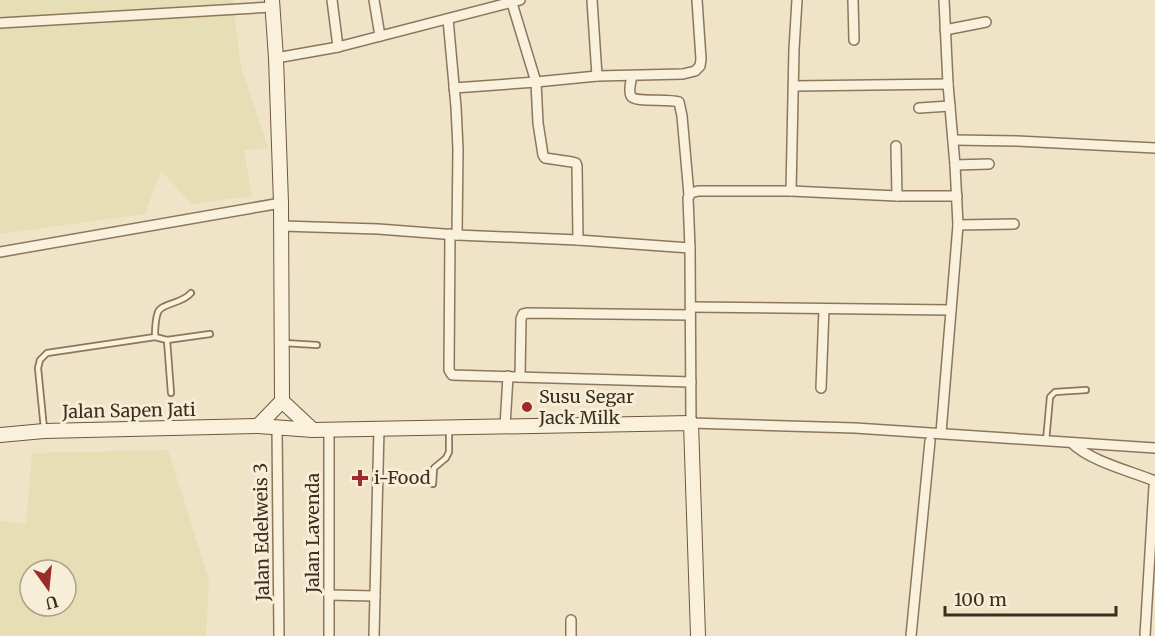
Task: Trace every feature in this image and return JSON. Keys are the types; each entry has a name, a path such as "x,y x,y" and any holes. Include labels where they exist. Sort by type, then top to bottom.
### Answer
{"street":[{"path":"332,0 338,47"},
{"path":"374,0 380,36"},
{"path":"591,0 597,76"},
{"path":"454,88 597,76 683,74 695,71 700,66 698,0"},
{"path":"791,191 797,0"},
{"path":"853,0 854,40"},
{"path":"941,433 957,225 944,0"},
{"path":"276,58 338,47 515,1 536,82 538,123 543,155 546,158 576,163 577,166 578,240"},
{"path":"0,23 272,3 282,226 282,401 258,426"},
{"path":"448,19 458,149 453,235 450,372 454,375 691,382"},
{"path":"945,30 987,22"},
{"path":"632,76 630,94 632,98 679,102 682,116 689,195 691,423 698,636"},
{"path":"794,86 948,84"},
{"path":"919,108 950,106"},
{"path":"953,140 1155,148"},
{"path":"896,146 897,196"},
{"path":"955,165 989,164"},
{"path":"689,195 698,191 791,191 897,196 957,196"},
{"path":"0,252 281,203"},
{"path":"957,225 1014,224"},
{"path":"282,226 378,229 690,248"},
{"path":"520,376 521,319 523,314 528,313 691,311 757,306 951,310"},
{"path":"821,388 824,309"},
{"path":"505,426 508,376"},
{"path":"282,401 313,430"},
{"path":"691,423 855,428 1155,448"},
{"name":"Jalan Sapen Jati","path":"0,435 44,431 258,426 313,430 691,423"},
{"name":"Jalan Edelweis 3","path":"277,428 279,636"},
{"path":"374,636 379,428"},
{"name":"Jalan Lavenda","path":"329,429 329,636"},
{"path":"911,636 930,441"},
{"path":"1072,443 1079,451 1154,483 1145,636"},
{"path":"329,595 375,596"},
{"path":"571,620 571,636"}],"lane":[{"path":"155,337 156,320 161,308 182,301 191,294"},
{"path":"44,431 38,369 40,360 47,353 155,337 167,340 210,334"},
{"path":"167,340 171,393"},
{"path":"282,343 318,345"},
{"path":"1046,441 1050,397 1055,392 1086,390"},
{"path":"433,484 434,468 446,458 449,452 449,427"}],"shaded area":[{"path":"0,0 233,0 241,67 268,148 244,150 252,196 192,204 161,171 145,214 0,234"},
{"path":"168,450 209,580 206,636 0,636 0,521 26,524 32,453"}],"place":[{"name":"Susu Segar Jack Milk","path":"527,407"},
{"name":"i-Food","path":"360,478"}]}
